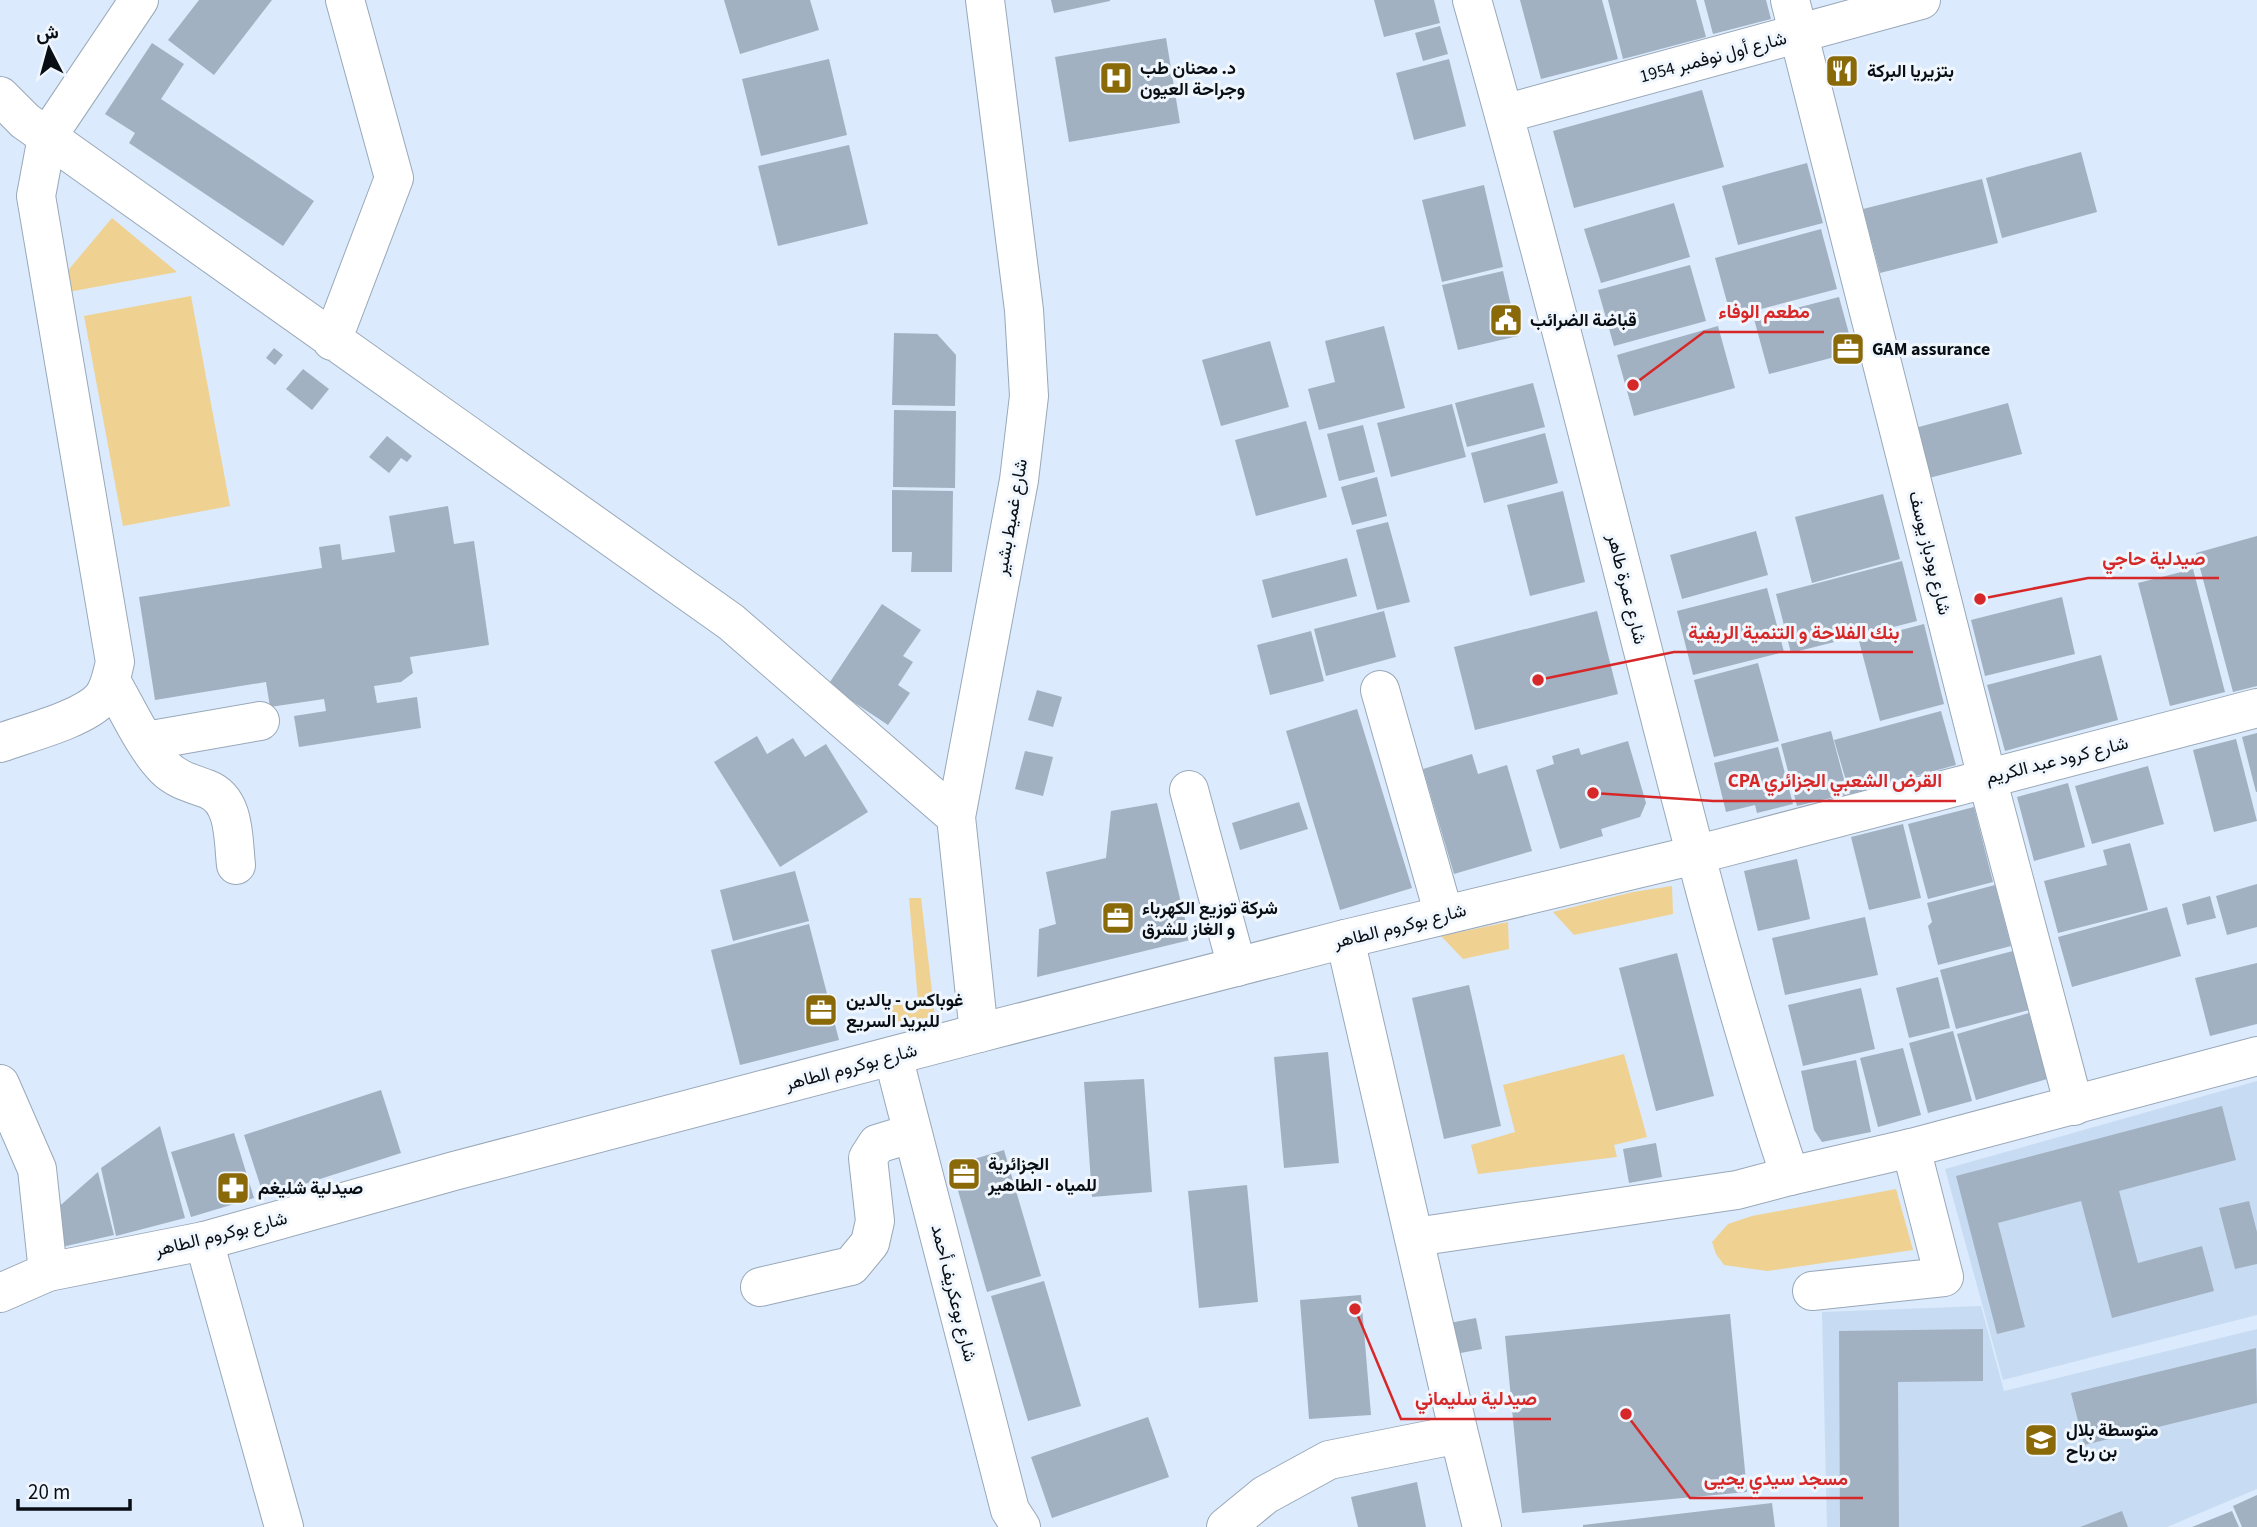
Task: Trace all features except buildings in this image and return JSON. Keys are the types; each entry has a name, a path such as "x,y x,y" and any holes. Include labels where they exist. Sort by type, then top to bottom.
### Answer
{"street":[{"path":"0,743 88,710 102,698 111,681 115,662 36,196 47,137 139,0"},
{"path":"332,341 394,178 345,0"},
{"name":"شارع غميط بشير","path":"979,1032 956,817 1019,480 1029,396 1024,310 985,0"},
{"name":"شارع عمرة طاهر","path":"1472,0 1504,114 1695,855 1768,1110 1790,1176"},
{"name":"شارع أول نوفمبر 1954","path":"1504,114 1794,17 1921,0"},
{"name":"شارع بودباز يوسف","path":"1794,17 1987,778 2074,1106"},
{"path":"0,96 24,121 731,622 956,817"},
{"path":"111,681 162,765 172,774 195,786 209,789 220,797 228,809 236,865"},
{"path":"1380,690 1444,915"},
{"name":"شارع كرود عبد الكريم","path":"1695,855 2257,708"},
{"path":"146,741 260,722"},
{"path":"1189,790 1237,967"},
{"name":"شارع بوكروم الطاهر","path":"48,1272 204,1241 454,1171 979,1032 1345,939 1695,855"},
{"path":"1345,939 1482,1527"},
{"name":"شارع بوعكريف أحمد","path":"893,1056 1010,1510 1021,1527"},
{"path":"1415,1237 1737,1190 2074,1106 2257,1056"},
{"path":"0,1084 37,1169 48,1272"},
{"path":"760,1287 851,1266 870,1242 875,1221 868,1158 877,1144 913,1133"},
{"path":"1812,1291 1944,1277 1911,1148"},
{"path":"204,1241 284,1527"},
{"path":"0,1267 48,1272"},
{"path":"0,1293 48,1272"},
{"path":"1226,1527 1265,1495 1329,1460 1459,1434"}],"shaded area":[{"path":"112,218 177,272 68,292 65,274"},
{"path":"191,296 230,506 123,526 84,316"},
{"path":"1672,886 1673,914 1574,935 1553,912 1633,892"},
{"path":"909,898 921,898 935,1017 893,1022 891,1005 918,1001"},
{"path":"1508,922 1509,949 1463,959 1441,936"},
{"path":"1624,1054 1647,1137 1614,1145 1617,1157 1478,1174 1471,1145 1515,1132 1503,1085"},
{"path":"2257,1081 2257,1315 2003,1380 1945,1169"},
{"path":"1896,1189 1913,1250 1767,1271 1724,1265 1712,1242 1728,1224 1752,1216"},
{"name":"متوسطة بلال بن رباح","path":"1981,1306 2004,1391 2257,1329 2257,1489 2167,1527 1827,1527 1822,1312"}],"place":[{"name":"بتزيريا البركة","path":"1842,71"},
{"name":"د. محنان طب وجراحة العيون","path":"1116,78"},
{"name":"قباضة الضرائب","path":"1506,320"},
{"name":"GAM assurance","path":"1848,349"},
{"name":"مطعم الوفاء","path":"1633,385"},
{"name":"صيدلية حاجي","path":"1980,599"},
{"name":"بنك الفلاحة و التنمية الريفية","path":"1538,680"},
{"name":"CPA القرض الشعبي الجزائري","path":"1593,793"},
{"name":"شركة توزيع الكهرباء و الغاز للشرق","path":"1118,918"},
{"name":"غوباكس - يالدين للبريد السريع","path":"821,1010"},
{"name":"الجزائرية للمياه - الطاهير","path":"964,1174"},
{"name":"صيدلية شليغم","path":"233,1188"},
{"name":"صيدلية سليماني","path":"1355,1309"},
{"name":"مسجد سيدي يحيى","path":"1626,1414"},
{"name":"متوسطة بلال بن رباح","path":"2041,1440"}]}
